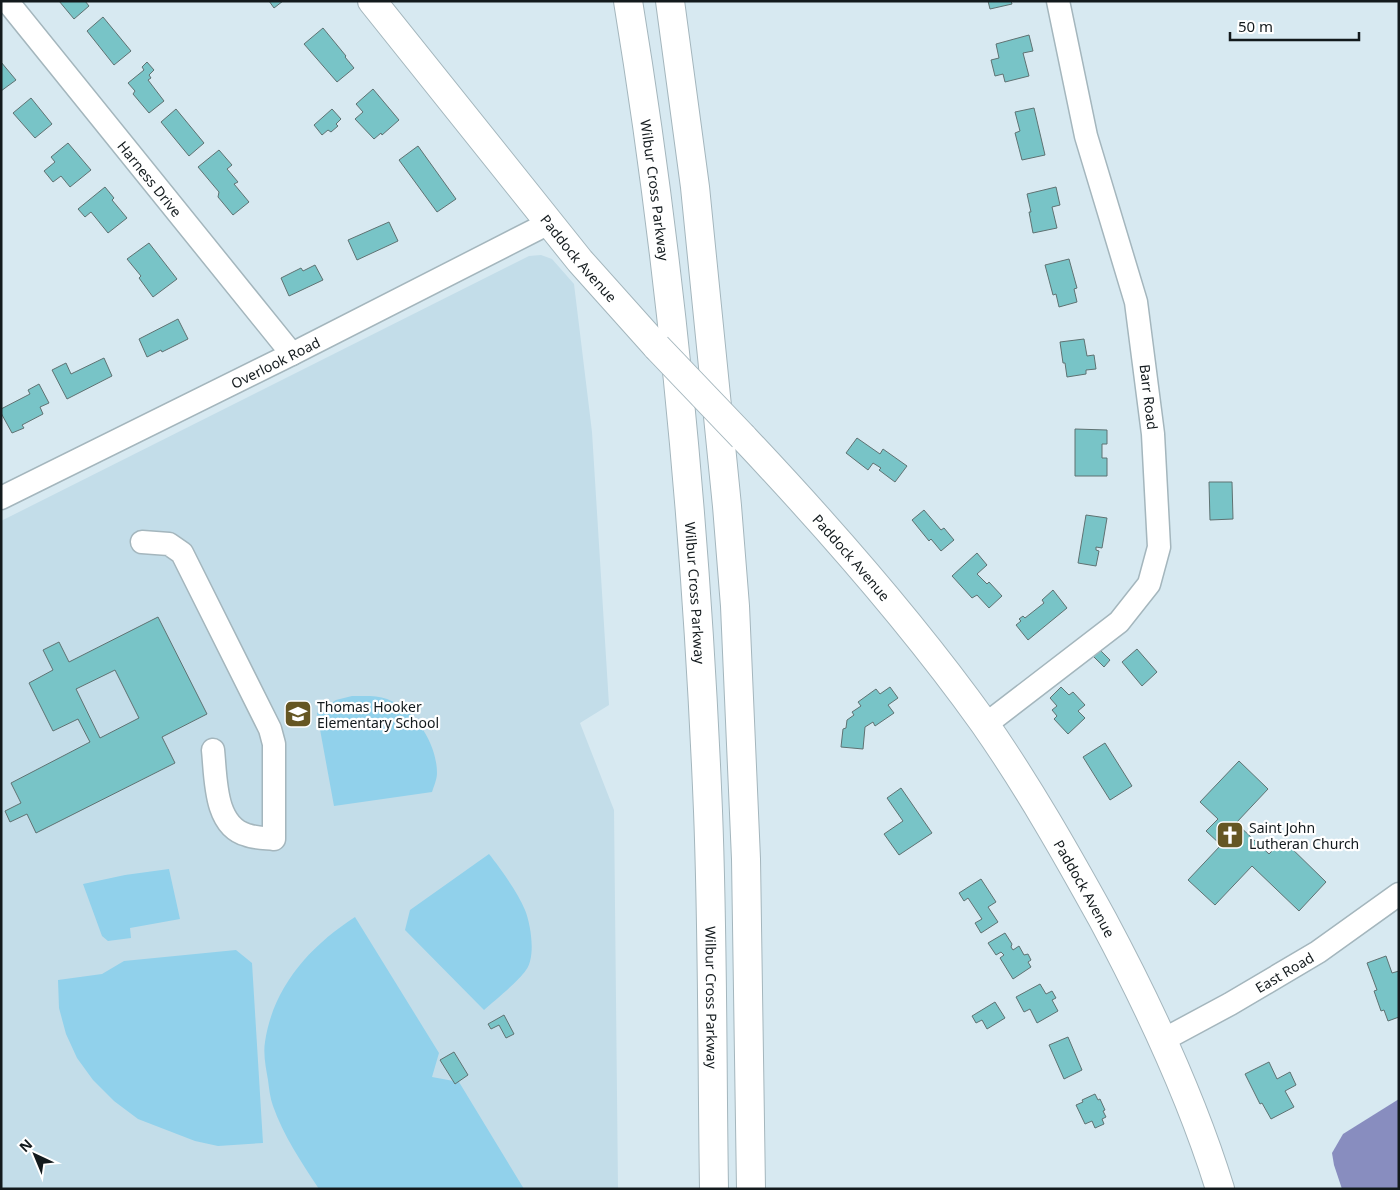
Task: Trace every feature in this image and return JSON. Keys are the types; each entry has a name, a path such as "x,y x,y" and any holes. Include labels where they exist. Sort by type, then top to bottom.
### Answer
{"main road":[{"name":"Paddock Avenue","path":"372,1 600,285 811,509 934,657 985,725 1035,801 1083,884 1134,979 1188,1099 1220,1189"},
{"name":"Wilbur Cross Parkway","path":"628,1 656,194 680,397 690,505 708,812 714,1189"},
{"path":"670,1 698,215 735,606 746,859 751,1189"}],"street":[{"name":"Harness Drive","path":"7,1 292,354"},
{"name":"Barr Road","path":"985,725 1119,622 1149,584 1159,547 1154,434 1136,302 1086,136 1058,1"},
{"name":"Overlook Road","path":"1,498 292,354 549,223"},
{"path":"142,542 169,544 182,553 270,729 274,744 274,839 246,835 233,828 226,821 221,810 212,750"},
{"name":"East Road","path":"1163,1040 1230,1004 1318,952 1399,894"}],"shaded area":[{"name":"Thomas Hooker Elementary School","path":"541,255 552,259 574,284 592,432 609,705 580,723 614,810 618,1189 1,1189 1,521 529,256"},
{"path":"352,696 374,696 387,699 407,711 415,719 429,739 436,762 437,775 432,792 334,806 317,713 336,700"},
{"path":"489,854 509,881 525,910 531,932 532,949 526,970 484,1010 405,930 410,910"},
{"path":"169,869 180,919 130,928 131,938 108,941 102,936 83,884 125,875"},
{"path":"355,917 439,1053 432,1077 459,1082 524,1189 319,1189 300,1159 282,1128 271,1100 264,1051 269,1022 276,1003 296,970 323,941"},
{"path":"236,950 252,963 263,1143 218,1146 195,1141 138,1119 114,1101 93,1080 77,1058 66,1034 59,1008 58,980 102,974 124,961"},
{"path":"1399,1099 1399,1189 1342,1189 1332,1153 1343,1134"}],"building":[{"path":"59,1 85,1 89,6 74,19"},
{"path":"269,1 283,1 274,8"},
{"path":"988,1 1011,1 1012,4 990,9"},
{"path":"103,17 131,51 114,65 87,31"},
{"path":"323,28 354,68 337,82 304,44"},
{"path":"1029,35 1033,51 1023,53 1029,76 1005,82 1003,74 995,76 991,60 999,58 996,44"},
{"path":"1,62 16,80 1,91"},
{"path":"147,62 154,70 149,75 151,78 148,80 164,101 149,113 133,94 135,91 128,83 144,70 142,67"},
{"path":"373,89 399,120 382,135 381,133 374,139 355,119 363,112 356,104"},
{"path":"31,98 52,124 35,138 13,113"},
{"path":"1034,108 1045,155 1022,160 1015,133 1020,131 1015,112"},
{"path":"176,109 204,143 189,156 161,122"},
{"path":"332,109 341,119 336,124 338,126 331,132 328,130 322,135 314,125"},
{"path":"68,143 91,170 70,187 61,176 53,182 44,171 55,162 51,157"},
{"path":"418,146 456,199 437,212 399,160"},
{"path":"219,150 232,165 227,169 238,182 234,184 249,202 233,215 218,197 219,192 198,167"},
{"path":"105,187 114,198 112,200 127,218 108,233 91,212 85,217 78,209"},
{"path":"1056,187 1060,205 1052,207 1057,228 1033,233 1027,194"},
{"path":"389,222 398,241 357,260 348,240"},
{"path":"149,243 177,279 153,297 139,278 141,276 127,259"},
{"path":"1069,259 1077,288 1074,289 1077,302 1059,307 1056,294 1053,295 1045,265"},
{"path":"315,265 323,280 289,296 281,278 301,268 303,271"},
{"path":"178,319 188,339 147,357 139,339"},
{"path":"1084,339 1087,356 1094,355 1096,369 1086,370 1086,374 1067,377 1060,342"},
{"path":"104,358 112,376 67,399 52,370 66,363 71,374"},
{"path":"39,384 49,403 40,407 43,414 22,425 24,428 12,433 1,413 1,409 30,394 28,390"},
{"path":"1075,429 1107,430 1107,444 1102,444 1102,458 1107,458 1107,476 1075,476"},
{"path":"857,438 880,454 883,449 907,466 895,482 873,463 868,470 846,453"},
{"path":"1209,482 1232,482 1233,519 1210,520"},
{"path":"924,510 941,530 944,528 954,540 941,551 931,539 929,541 912,520"},
{"path":"1086,515 1107,518 1102,548 1096,547 1096,550 1099,551 1096,566 1078,563"},
{"path":"977,553 987,565 977,574 987,584 989,582 1002,596 989,608 977,595 972,598 952,576"},
{"path":"1053,590 1067,608 1028,640 1016,625 1021,621 1019,619 1023,616 1025,618 1044,603 1042,600"},
{"path":"158,617 207,714 162,737 175,763 36,833 27,814 10,822 5,811 21,803 11,783 90,742 78,719 53,731 29,683 53,670 43,650 59,642 69,662","holes":["115,670 139,718 100,738 76,689"]},
{"path":"1098,648 1110,660 1104,667 1091,654"},
{"path":"1137,649 1157,672 1142,686 1122,662"},
{"path":"890,687 898,698 888,705 894,713 875,726 873,722 865,727 863,749 841,747 843,729 846,728 847,720 854,715 852,712 861,706 858,702 876,689 880,694"},
{"path":"1061,687 1069,695 1073,692 1085,705 1078,711 1085,718 1068,734 1054,719 1057,716 1052,710 1057,706 1050,698"},
{"path":"1105,743 1132,786 1110,800 1083,757"},
{"name":"Saint John Lutheran Church","path":"1239,761 1268,789 1236,823 1269,854 1283,840 1326,882 1299,911 1252,866 1215,905 1188,880 1221,845 1206,831 1218,819 1200,802"},
{"path":"901,788 932,833 899,855 884,834 903,821 887,798"},
{"path":"981,879 996,902 988,907 998,922 981,933 975,923 982,919 968,898 964,901 959,893"},
{"path":"1005,933 1012,944 1013,950 1019,946 1024,955 1028,954 1031,960 1028,962 1031,967 1013,979 1000,958 1004,955 1001,952 996,955 988,943"},
{"path":"1386,956 1392,973 1399,971 1399,1017 1388,1021 1384,1010 1381,1011 1374,991 1377,990 1367,963"},
{"path":"1040,984 1046,994 1052,991 1056,998 1052,1000 1058,1011 1037,1023 1030,1009 1024,1012 1016,997"},
{"path":"995,1002 1005,1018 987,1029 982,1020 976,1023 972,1016"},
{"path":"504,1015 514,1034 506,1038 499,1025 491,1029 488,1024"},
{"path":"1068,1037 1082,1070 1064,1079 1049,1045"},
{"path":"454,1052 468,1075 455,1084 440,1060"},
{"path":"1269,1062 1277,1079 1290,1072 1296,1085 1285,1091 1294,1107 1271,1119 1262,1103 1260,1104 1245,1074"},
{"path":"1095,1094 1098,1100 1100,1099 1106,1117 1102,1119 1104,1124 1095,1128 1092,1121 1085,1124 1076,1105"}],"place":[{"name":"Thomas Hooker Elementary School","path":"298,714"},
{"name":"Saint John Lutheran Church","path":"1230,835"}]}
